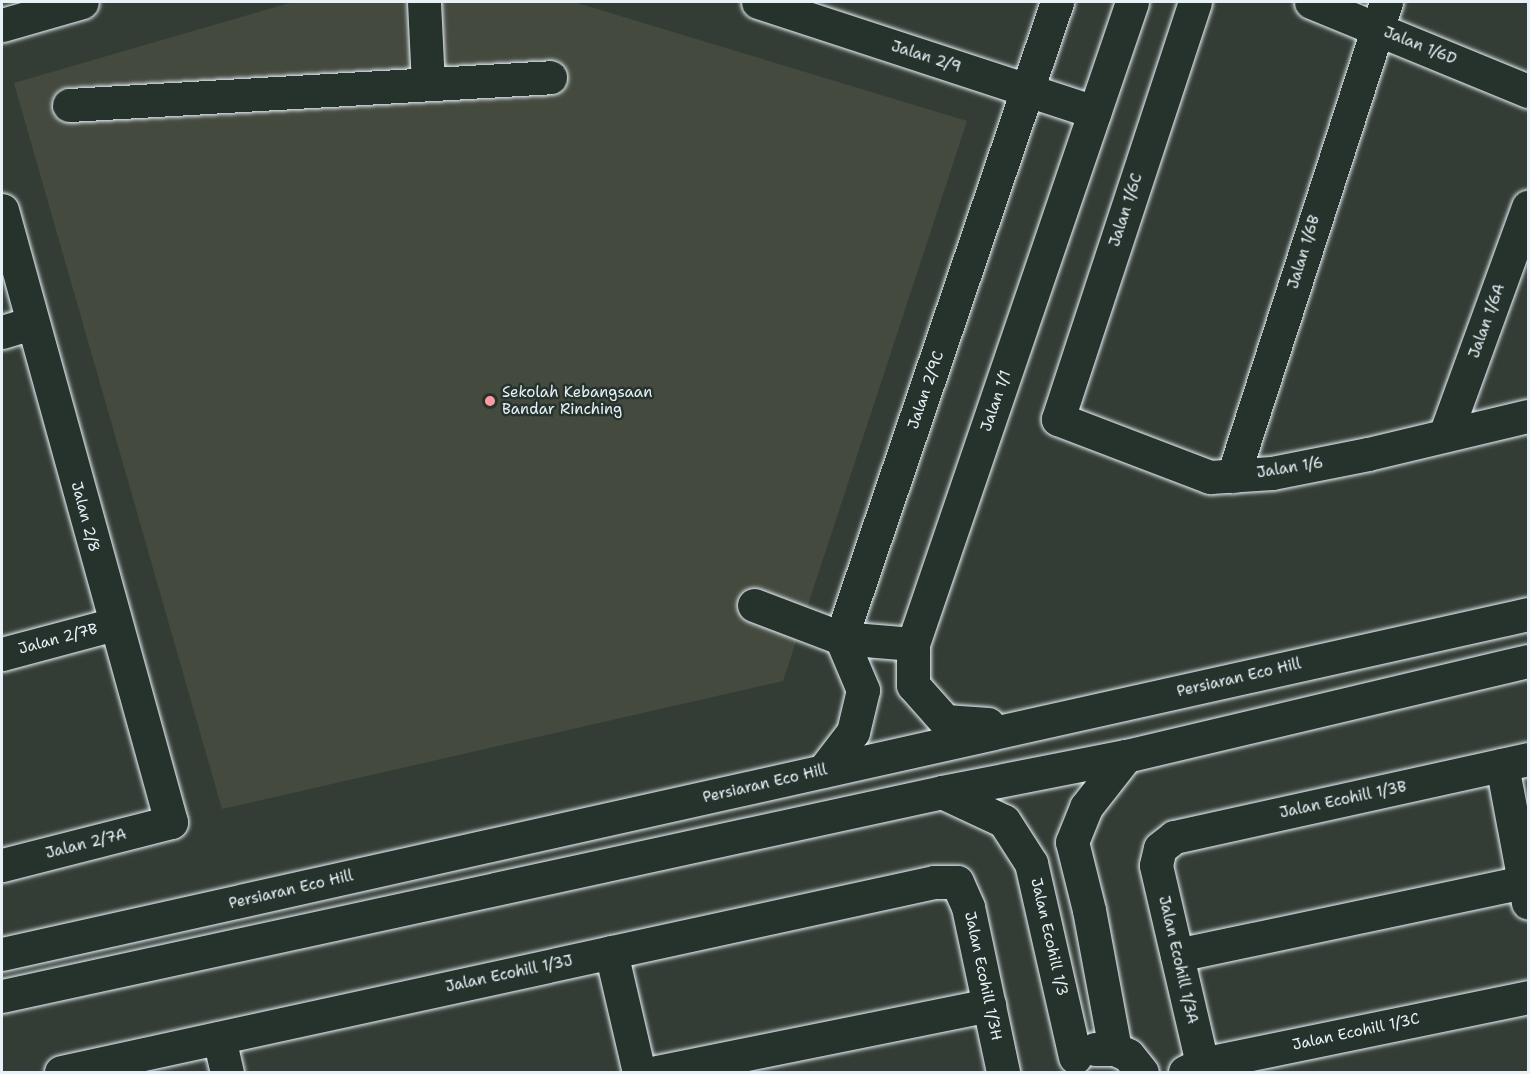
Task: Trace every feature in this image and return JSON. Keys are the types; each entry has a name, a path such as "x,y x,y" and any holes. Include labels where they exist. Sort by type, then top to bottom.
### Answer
{"street":[{"path":"2,25 82,2"},
{"path":"424,2 428,84"},
{"name":"Jalan 2/9C","path":"842,638 1057,2"},
{"name":"Jalan 1/1","path":"1020,726 945,721 913,685 913,644 1132,2"},
{"name":"Jalan 1/6C","path":"1058,419 1195,2"},
{"name":"Jalan 1/6D","path":"1311,2 1380,15 1528,91"},
{"name":"Jalan 2/9","path":"778,5 1094,112"},
{"name":"Jalan 1/6B","path":"1233,476 1380,15"},
{"path":"69,105 550,77"},
{"name":"Jalan 1/6A","path":"1445,435 1528,207"},
{"name":"Jalan 2/8","path":"2,210 171,822"},
{"path":"2,332 33,324"},
{"name":"Jalan 1/6","path":"1058,419 1210,477 1282,471 1528,416"},
{"path":"754,605 842,638 913,644"},
{"name":"Persiaran Eco Hill","path":"2,954 1528,614"},
{"name":"Jalan 2/7B","path":"2,654 115,624"},
{"path":"823,771 853,732 863,690 842,638"},
{"path":"2,996 942,792 1126,756 1528,661"},
{"path":"1126,756 1086,807 1072,842 1089,910 1115,1049 1128,1055 1142,1072"},
{"path":"1177,955 1527,889 1515,762"},
{"name":"Jalan Ecohill 1/3B","path":"1160,848 1174,837 1515,762"},
{"name":"Jalan Ecohill 1/3","path":"942,792 1004,821 1031,862 1070,1065 1094,1049 1115,1049"},
{"name":"Jalan 2/7A","path":"2,865 171,822"},
{"name":"Jalan Ecohill 1/3A","path":"1160,848 1156,865 1177,955 1197,1070"},
{"name":"Jalan Ecohill 1/3J","path":"61,1072 934,882 957,882"},
{"name":"Jalan Ecohill 1/3H","path":"957,882 968,907 1002,1072"},
{"path":"611,952 639,1072"},
{"name":"Jalan Ecohill 1/3C","path":"1197,1070 1528,997"},
{"path":"657,1072 989,1005"},
{"path":"219,1038 227,1072"}],"shaded area":[{"name":"Sekolah Kebangsaan Bandar Rinching","path":"293,2 574,2 967,121 783,681 222,809 14,83"}],"place":[{"name":"Sekolah Kebangsaan Bandar Rinching","path":"490,401"}]}
